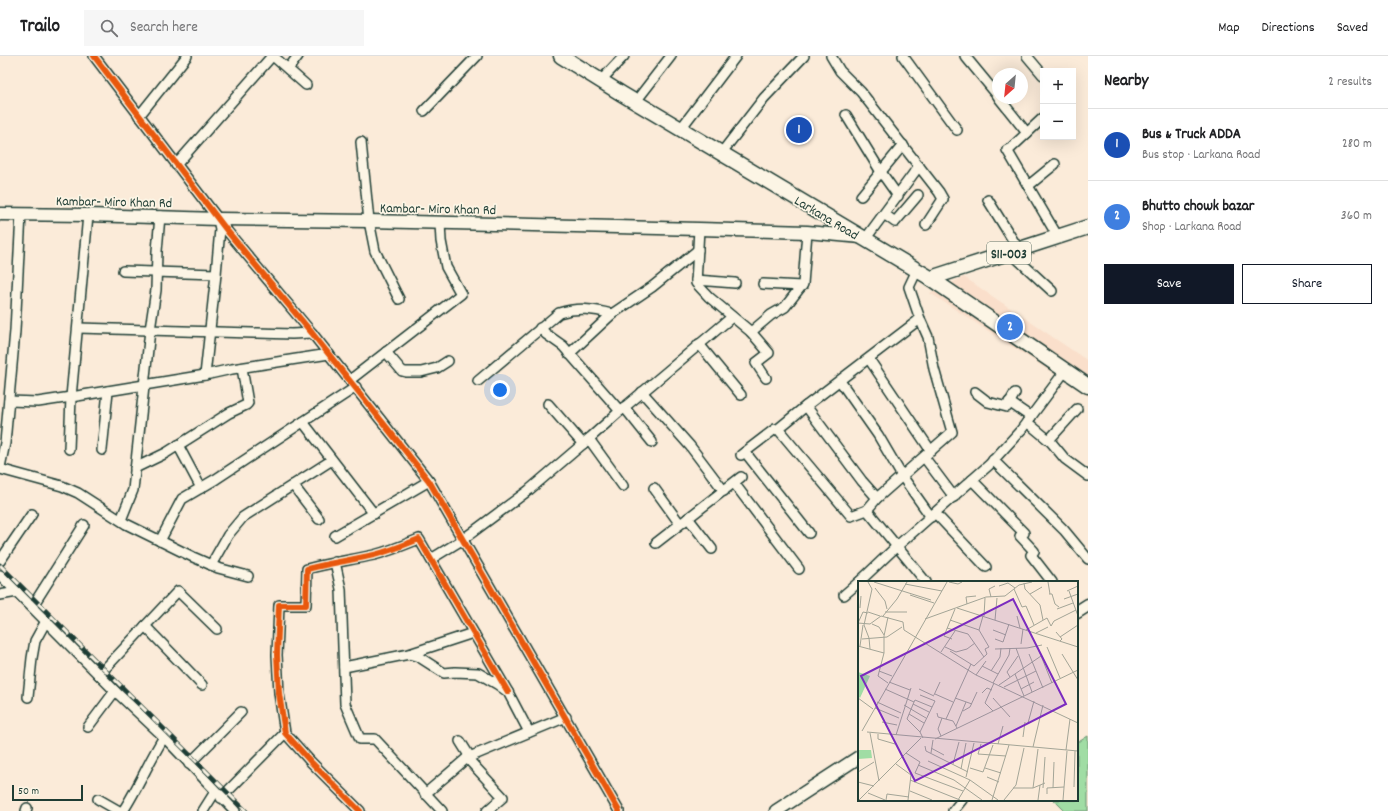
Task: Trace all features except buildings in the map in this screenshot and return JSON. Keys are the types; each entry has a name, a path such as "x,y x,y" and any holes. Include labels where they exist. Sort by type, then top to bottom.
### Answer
{"main road":[{"name":"Larkana Road","path":"561,56 622,94 769,177 868,236 1088,377"},
{"name":"Larkana Road","path":"577,56 640,96 726,147 769,177"},
{"name":"Kambar- Miro Khan Rd","path":"0,214 160,216 218,219 699,229 807,232 868,236"},
{"name":"S11-003","path":"934,277 1088,227"},
{"name":"Larkana Road","path":"868,236 917,270 934,277 1088,386"},
{"path":"1078,611 1088,605"},
{"path":"776,811 858,758"}],"street":[{"path":"94,56 218,219 329,354 429,482 619,811"},
{"path":"139,116 187,56"},
{"path":"176,165 273,56 306,85"},
{"path":"288,69 298,56"},
{"path":"424,111 477,56"},
{"path":"606,75 624,56"},
{"path":"640,96 671,56"},
{"path":"685,123 736,56"},
{"path":"726,147 764,98 804,56"},
{"path":"831,56 840,71 862,92 943,199 926,225"},
{"path":"903,56 957,130"},
{"path":"965,56 992,89"},
{"path":"1027,56 1040,71"},
{"path":"1004,104 1027,133"},
{"path":"846,115 881,172 898,196"},
{"path":"1040,121 1007,150 1058,237"},
{"path":"361,142 369,221 375,251 399,299"},
{"path":"862,196 903,146"},
{"path":"1028,186 1055,164"},
{"path":"868,236 919,166"},
{"path":"884,214 895,222 918,195"},
{"path":"988,200 1015,251 1052,291"},
{"path":"21,214 15,331 5,443 0,468 62,486 78,493 121,520 160,541 218,568 248,576"},
{"path":"69,449 71,397 88,215"},
{"path":"121,520 133,490 150,330 156,290 160,216"},
{"path":"205,375 220,229 218,219"},
{"path":"160,541 182,499 303,422 353,384 386,352 461,294 446,267 440,241 440,223"},
{"path":"699,229 696,283 709,297 751,332 769,353 756,363 766,378"},
{"path":"751,332 771,315 785,307 802,286 807,232"},
{"path":"569,354 612,314 652,287 698,250"},
{"path":"778,429 851,516 867,510 877,498 952,432 934,369 928,338 920,319 910,287 917,270"},
{"path":"124,271 216,274"},
{"path":"696,280 735,283"},
{"path":"762,284 802,286"},
{"path":"478,381 559,313 570,310 595,309 612,314"},
{"path":"431,559 462,540 529,490 622,409 732,317"},
{"path":"809,533 743,454 775,429 778,429 920,319"},
{"path":"78,328 209,332 312,333"},
{"path":"540,328 562,346 652,442"},
{"path":"699,344 741,395"},
{"path":"386,352 402,371 406,372 421,372 437,368 448,361"},
{"path":"9,401 38,402 329,354"},
{"path":"869,359 954,497"},
{"path":"135,468 166,453 248,403 242,368"},
{"path":"862,581 896,547 954,497 993,460 1029,419 1065,371"},
{"path":"840,381 878,435 902,476 933,515 986,567"},
{"path":"102,450 108,391"},
{"path":"642,392 690,446 724,491"},
{"path":"975,392 988,402 1007,407 1015,393"},
{"path":"1009,402 1029,419 1065,459 1088,476"},
{"path":"548,404 586,441 623,486"},
{"path":"806,406 862,481 877,498"},
{"path":"1049,440 1077,409"},
{"path":"303,422 374,514"},
{"path":"178,445 201,488"},
{"path":"211,565 228,536 243,516 332,460"},
{"path":"993,460 1064,530 1088,559"},
{"path":"656,543 741,477"},
{"path":"972,480 1024,533 1020,536 1034,551 1031,555 1051,581"},
{"path":"335,536 429,482"},
{"path":"734,483 799,569"},
{"path":"293,485 318,519"},
{"path":"654,488 680,524"},
{"path":"867,510 925,581"},
{"path":"0,561 32,514"},
{"path":"688,518 712,549"},
{"path":"32,607 84,525"},
{"path":"360,811 311,762 285,733 279,693 277,655 279,605 306,605 307,569 374,555 419,539 508,692 529,732"},
{"path":"335,562 341,589 345,704 360,739 375,739 442,811"},
{"path":"0,575 235,811"},
{"path":"844,596 858,585"},
{"path":"98,675 178,591 216,629"},
{"path":"0,595 17,592"},
{"path":"28,697 35,641 46,620"},
{"path":"145,626 202,686"},
{"path":"344,667 409,654 473,633"},
{"path":"409,654 419,657 444,673 478,673 508,692"},
{"path":"88,727 114,691"},
{"path":"189,764 241,712"},
{"path":"425,794 468,757 566,717"},
{"path":"204,811 218,795 285,733"},
{"path":"123,811 152,756 164,738"},
{"path":"460,741 468,757 503,797 487,811"},
{"path":"98,799 119,811"},
{"path":"953,811 961,801"}],"shaded area":[{"path":"964,277 1088,361 1088,396 930,293"}],"green space":[{"path":"1088,736 1088,811 1065,811 1055,801 1078,801 1078,742"}],"railway":[{"path":"0,565 246,811"}],"cycle path":[{"path":"94,56 228,232 312,333 429,481 619,811"},
{"path":"360,811 311,762 285,733 279,693 277,655 279,605 306,605 307,569 374,555 419,539 508,692"}],"place":[{"name":"Bus & Truck ADDA","path":"799,130"},
{"name":"Bhutto chowk bazar","path":"1010,327"}]}
